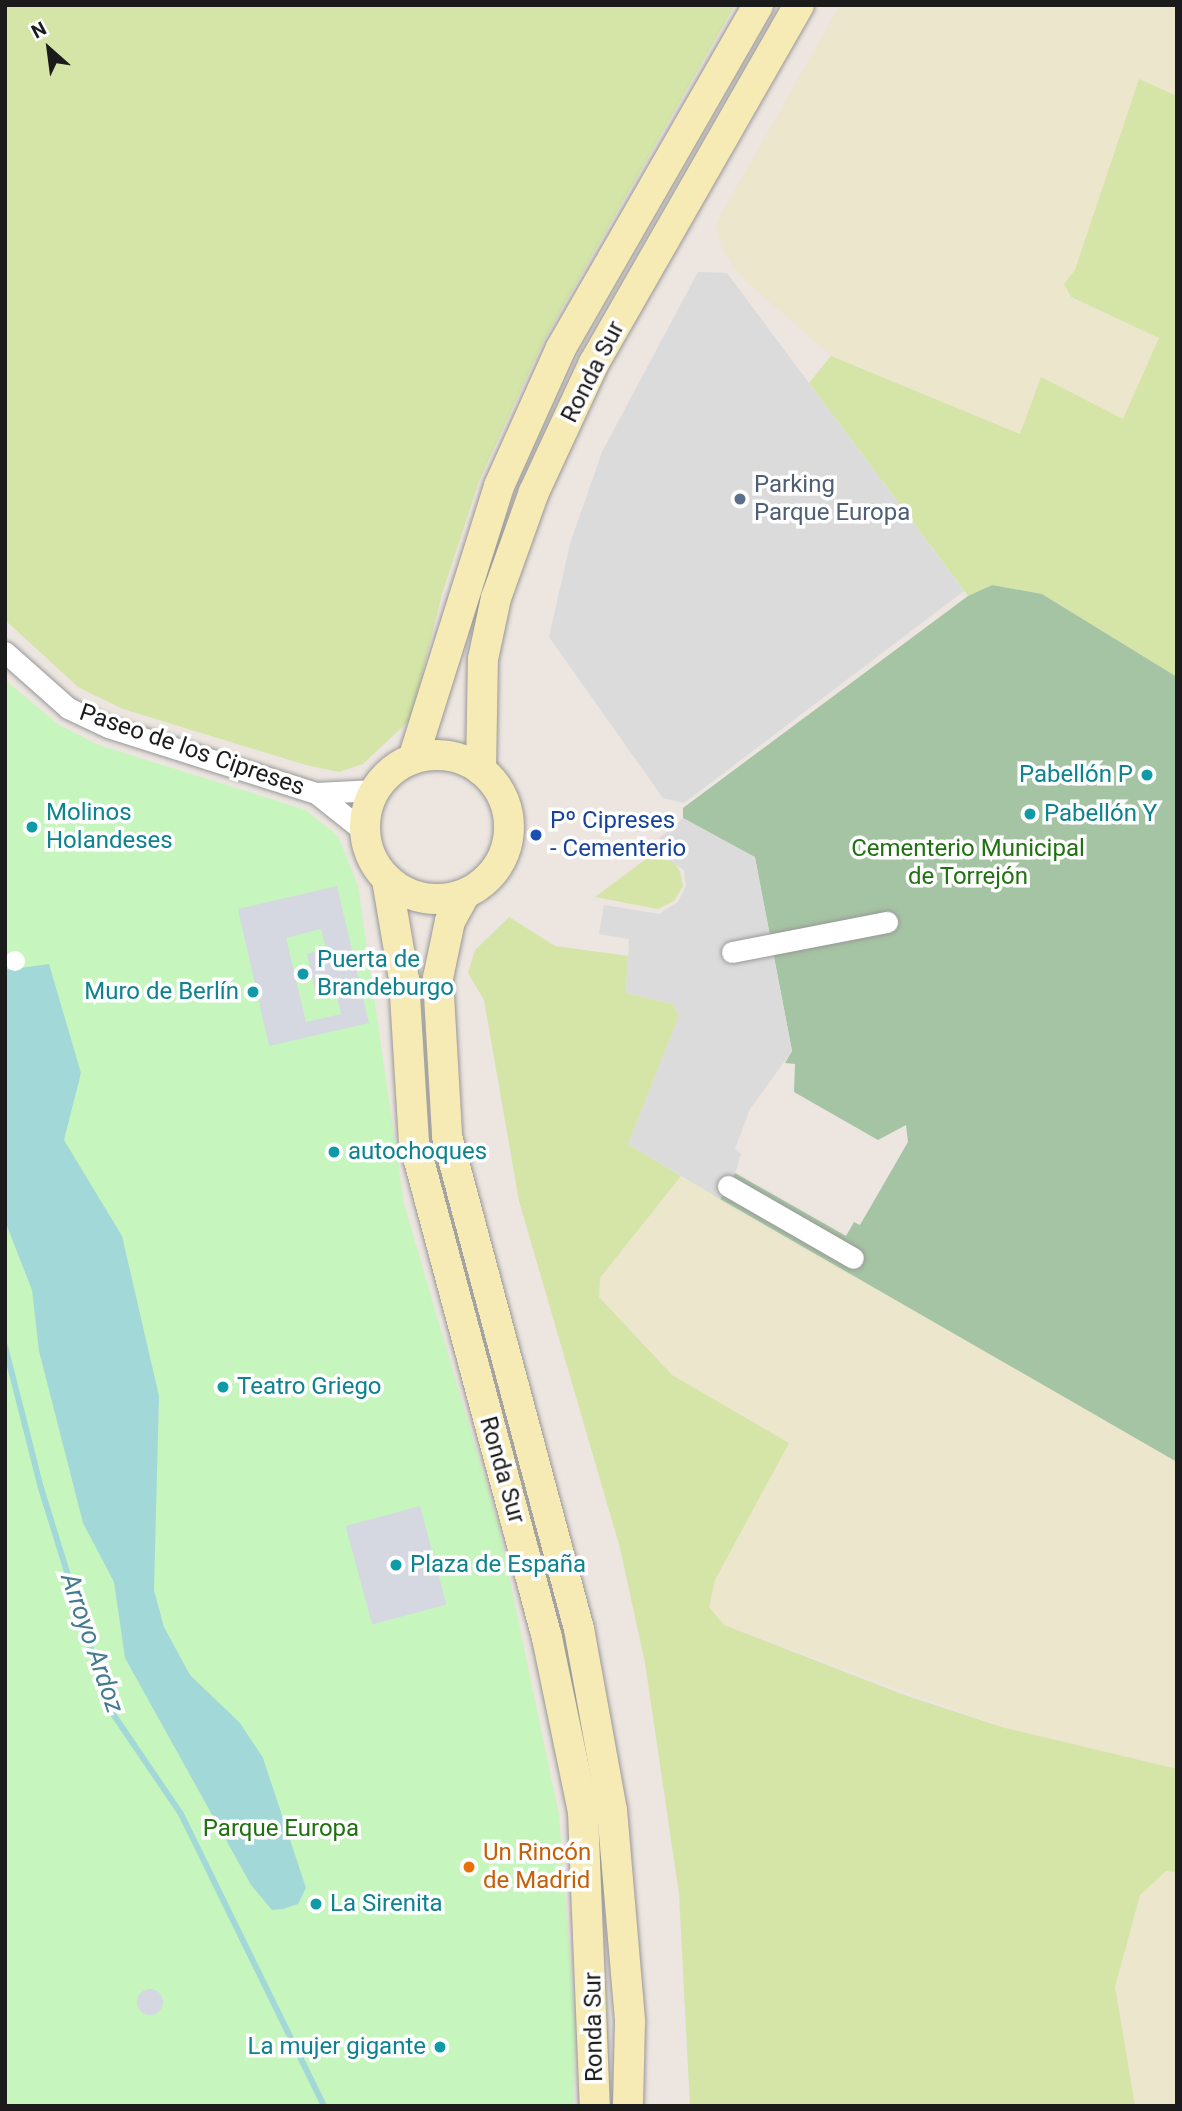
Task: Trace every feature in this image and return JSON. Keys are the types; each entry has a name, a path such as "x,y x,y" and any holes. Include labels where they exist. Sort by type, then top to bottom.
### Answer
{"main road":[{"name":"Ronda Sur","path":"413,759 499,486 561,348 758,5"},
{"name":"Ronda Sur","path":"628,2106 630,2022 612,1810 579,1629 447,1136 438,978 450,921 465,894 485,882 508,845 506,803 481,770 483,659 496,598 534,492 594,363 799,5"},
{"path":"365,832 375,790 413,759 460,758 481,770"},
{"name":"Ronda Sur","path":"365,832 371,858 387,880 404,979 414,1142 547,1638 583,1812 595,2106"},
{"path":"387,880 410,895 438,900 465,894"}],"street":[{"name":"Paseo de los Cipreses","path":"5,652 68,708 108,727 316,793 375,790"},
{"name":"Paseo de los Cipreses","path":"316,793 365,832"},
{"path":"732,952 887,922"},
{"path":"728,1186 853,1258"}],"shaded area":[{"path":"840,5 1177,5 1177,96 1139,79 1075,270 1064,284 1071,298 1159,338 1123,420 1041,377 1020,434 831,356 745,280 724,252 715,225"},
{"name":"Parking Parque Europa","path":"698,272 727,273 964,591 684,803 663,798 549,637 570,544 602,452"},
{"path":"683,818 755,857 792,1051 750,1109 735,1149 741,1154 735,1173 720,1199 628,1144 679,1016 673,1004 626,993 629,939 599,934 604,905 659,914 678,902 686,886 684,870 649,847"},
{"path":"337,886 369,1023 269,1046 238,909","holes":["321,929 326,949 307,954 317,998 336,994 341,1014 306,1022 286,938"]},
{"path":"681,1176 1177,1462 1177,1769 1005,1728 724,1625 709,1607 715,1580 789,1443 672,1375 599,1297 600,1279"},
{"name":"Plaza de España","path":"420,1506 446,1605 372,1624 346,1526"},
{"path":"1166,1871 1177,1872 1177,2106 1135,2106 1115,1987 1140,1895"},
{"path":"150,1989 159,1993 163,2002 159,2011 150,2015 141,2011 137,2002 141,1993"}],"green space":[{"path":"5,5 735,5 544,340 479,481 442,594 411,719 363,764 339,772 306,765 123,709 78,687 5,620"},
{"path":"1139,79 1177,96 1177,677 1042,594 992,585 968,596 809,383 831,356 1020,434 1041,377 1123,419 1159,338 1071,297 1064,284 1075,270"},
{"name":"Cementerio Municipal de Torrejón","path":"992,585 1042,594 1177,677 1177,1462 720,1199 735,1173 846,1236 854,1222 860,1225 908,1142 906,1125 878,1140 794,1092 795,1064 785,1063 792,1051 755,858 683,818 683,808 968,596"},
{"name":"Parque Europa","path":"5,680 59,725 99,745 306,810 338,836 358,886 404,1204 498,1524 559,1815 575,2024 574,2106 5,2106"},
{"path":"650,856 674,862 680,872 683,886 674,901 658,909 595,897"},
{"path":"509,917 555,946 628,956 626,993 673,1004 679,1016 628,1144 681,1176 600,1278 599,1297 672,1375 789,1443 715,1580 709,1607 724,1625 907,1696 1005,1728 1177,1769 1177,1872 1166,1871 1140,1895 1115,1987 1135,2106 690,2106 679,1894 645,1663 620,1548 519,1201 484,1000 468,973 475,950"}],"water":[{"path":"49,964 81,1073 64,1140 122,1236 159,1396 154,1590 164,1627 190,1675 240,1723 263,1758 306,1888 298,1904 283,1909 272,1910 251,1885 125,1658 114,1582 83,1523 39,1351 32,1290 5,1221 5,970"}],"pier":[{"path":"11,951 19,951 25,961 19,971 11,971 5,965 5,957"}],"waterway":[{"name":"Arroyo Ardoz","path":"5,1346 41,1488 109,1708 181,1814 324,2106"}],"place":[{"name":"Parking Parque Europa","path":"740,499"},
{"name":"Pabellón P","path":"1147,775"},
{"name":"Pabellón Y","path":"1030,814"},
{"name":"Molinos Holandeses","path":"32,827"},
{"name":"Pº Cipreses - Cementerio","path":"536,835"},
{"name":"Puerta de Brandeburgo","path":"303,974"},
{"name":"Muro de Berlín","path":"253,992"},
{"name":"autochoques","path":"334,1152"},
{"name":"Teatro Griego","path":"223,1387"},
{"name":"Plaza de España","path":"396,1565"},
{"name":"Un Rincón de Madrid","path":"469,1867"},
{"name":"La Sirenita","path":"316,1904"},
{"name":"La mujer gigante","path":"440,2047"}]}
